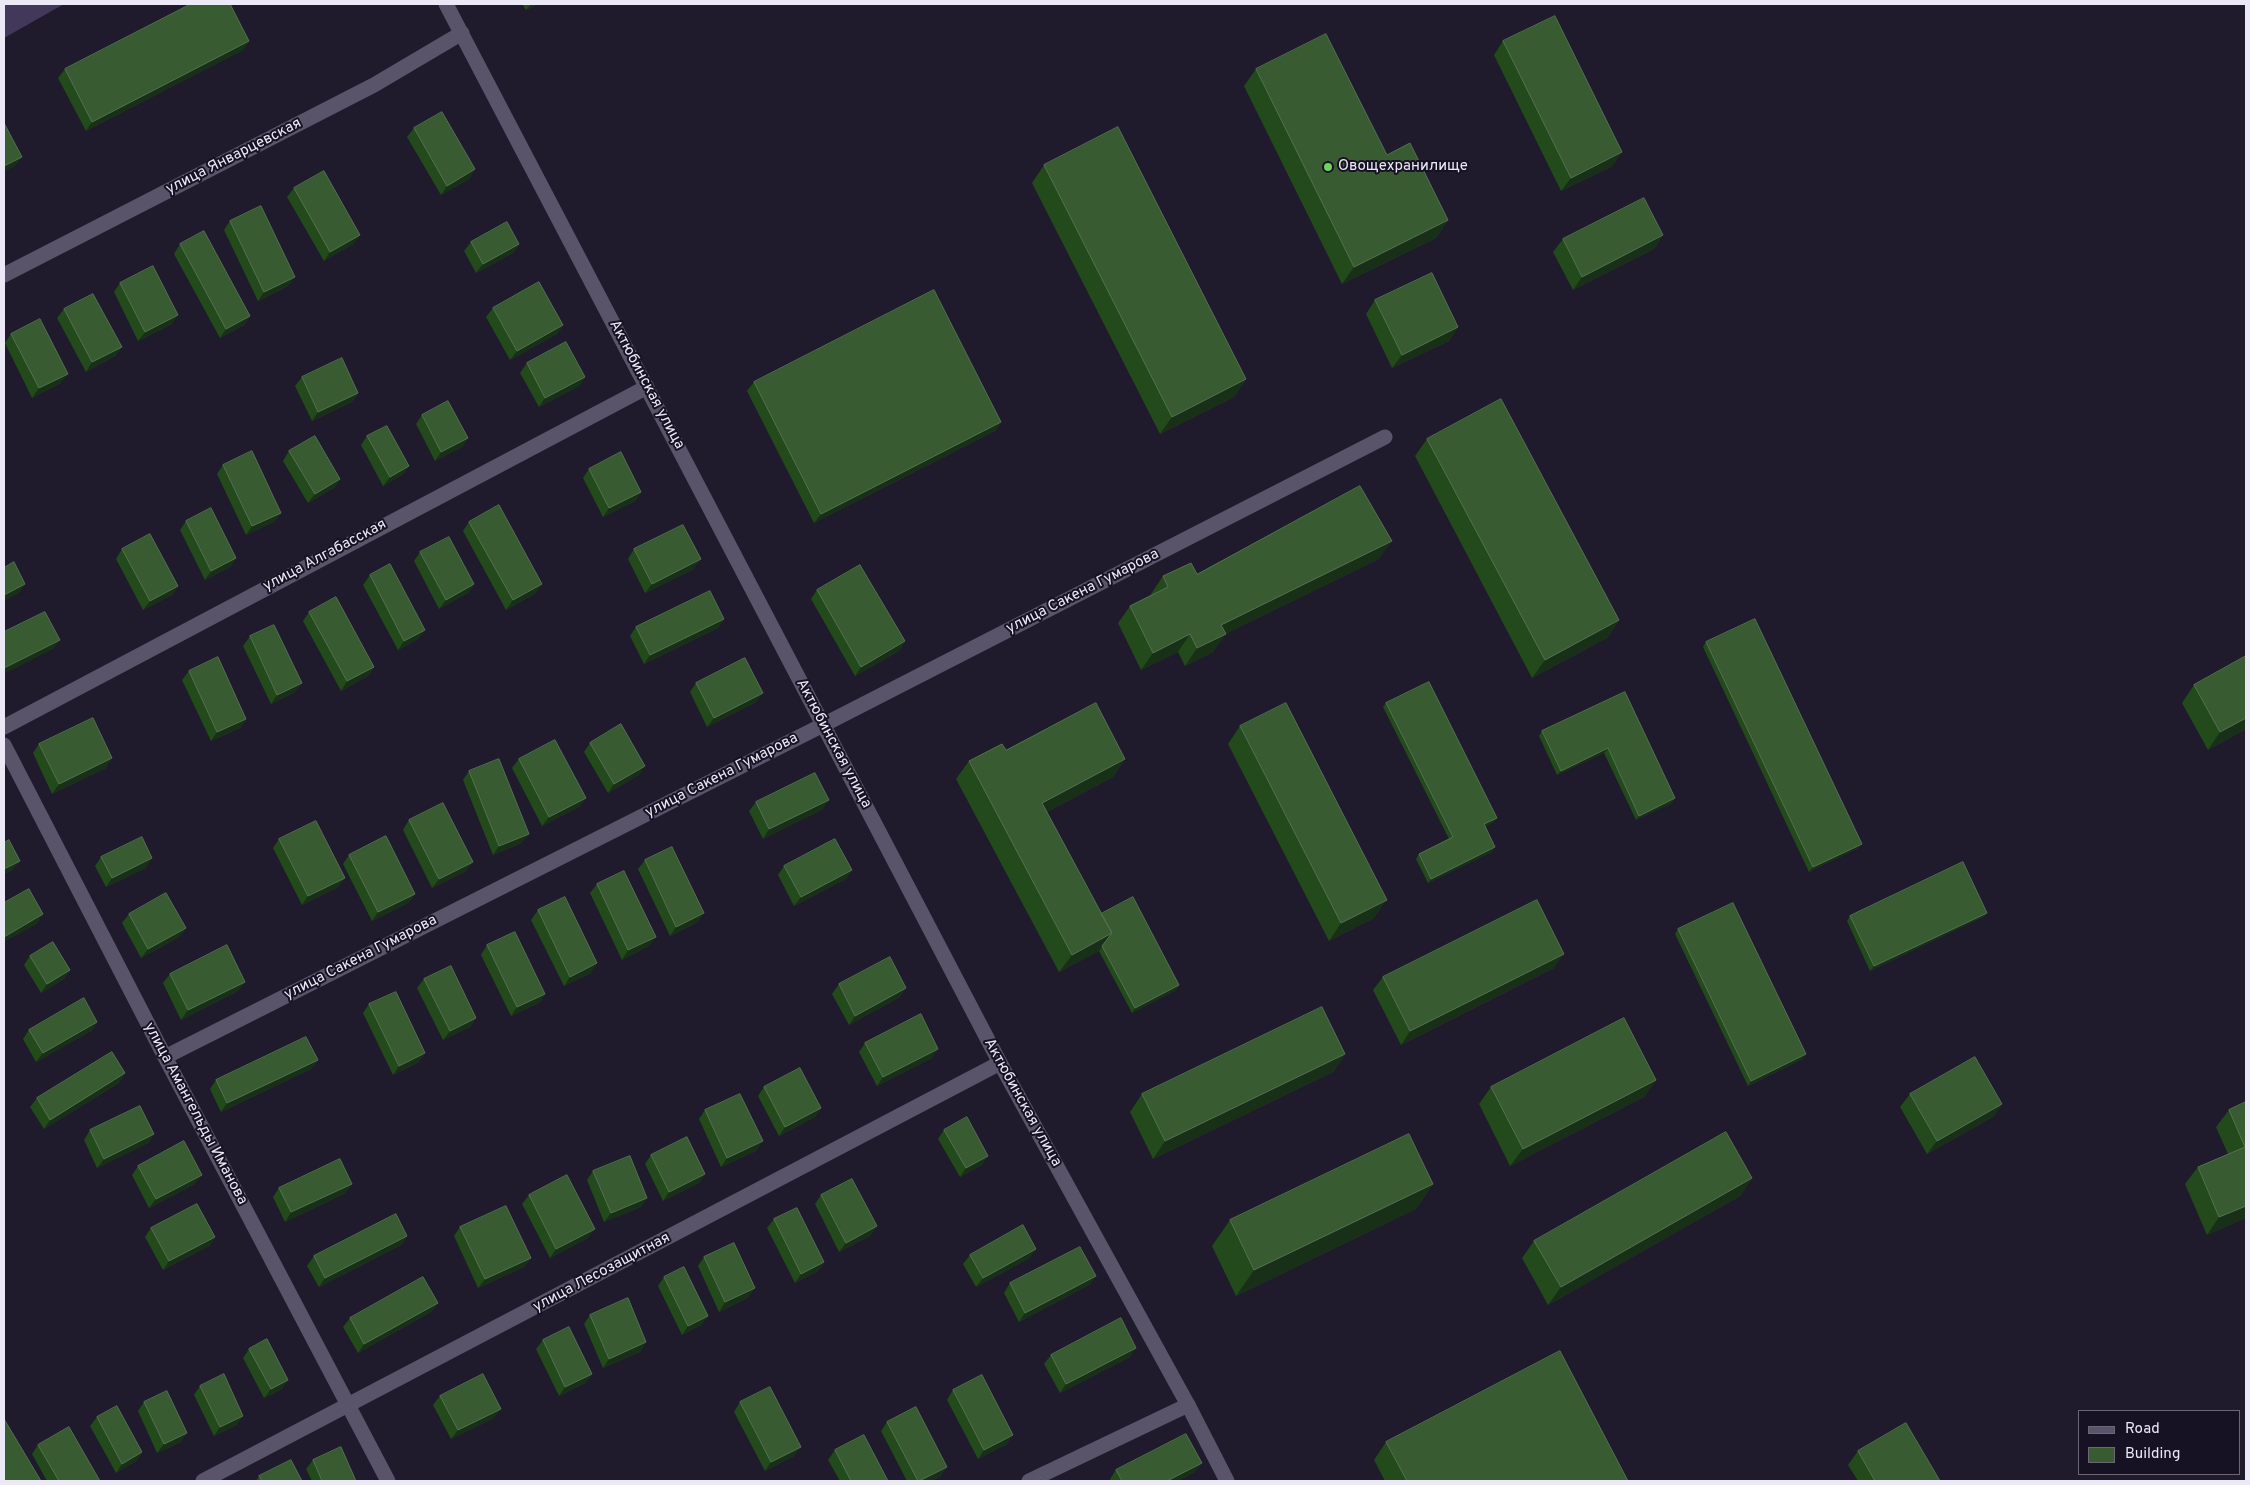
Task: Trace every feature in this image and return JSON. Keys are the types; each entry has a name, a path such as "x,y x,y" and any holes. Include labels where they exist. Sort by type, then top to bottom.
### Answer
{"street":[{"name":"Актюбинская улица","path":"446,4 1000,1063 1188,1405 1227,1481"},
{"name":"улица Январцевская","path":"4,275 374,84 462,33"},
{"name":"улица Алгабасская","path":"4,727 647,387"},
{"name":"улица Сакена Гумарова","path":"165,1057 823,725 1385,437"},
{"name":"улица Амангельды Иманова","path":"4,745 347,1406 388,1481"},
{"name":"улица Лесозащитная","path":"203,1481 1000,1063"},
{"path":"1029,1481 1188,1405"}],"shaded area":[{"path":"4,4 64,4 4,38"}],"building":[{"path":"191,4 230,4 249,41 92,122 65,69"},
{"path":"1555,16 1622,152 1571,178 1503,41"},
{"name":"Овощехранилище","path":"1326,34 1387,155 1410,143 1448,220 1354,267 1256,69"},
{"path":"442,112 475,169 447,186 414,128"},
{"path":"4,123 22,157 4,166"},
{"path":"1118,127 1246,379 1172,417 1044,165"},
{"path":"324,171 360,235 330,252 294,188"},
{"path":"1644,198 1663,235 1582,277 1563,239"},
{"path":"261,206 295,277 264,292 230,221"},
{"path":"507,222 519,244 483,264 471,242"},
{"path":"204,231 250,316 226,329 180,244"},
{"path":"153,266 178,315 145,332 120,283"},
{"path":"1432,273 1458,327 1402,355 1375,300"},
{"path":"539,282 563,325 517,351 493,308"},
{"path":"934,290 1001,422 821,514 754,382"},
{"path":"93,294 122,347 92,362 64,309"},
{"path":"40,319 68,374 39,388 11,334"},
{"path":"566,342 585,377 545,398 527,363"},
{"path":"342,358 358,393 318,412 302,377"},
{"path":"1501,399 1619,620 1545,660 1427,439"},
{"path":"448,401 468,438 441,452 422,415"},
{"path":"387,426 409,466 390,477 367,436"},
{"path":"315,436 340,479 315,494 289,451"},
{"path":"252,451 281,513 252,526 223,465"},
{"path":"621,452 641,492 609,508 589,469"},
{"path":"1360,486 1392,541 1221,625 1226,634 1197,648 1190,634 1153,653 1130,606 1168,587 1163,576 1191,563 1197,574"},
{"path":"499,505 542,584 513,600 469,522"},
{"path":"211,508 236,558 211,571 186,521"},
{"path":"683,525 701,559 652,584 634,549"},
{"path":"150,534 178,586 150,601 122,549"},
{"path":"449,537 474,584 446,600 420,552"},
{"path":"14,562 25,584 4,595 4,568"},
{"path":"390,564 425,630 404,641 370,575"},
{"path":"860,565 905,641 861,667 817,590"},
{"path":"710,591 724,619 650,655 636,627"},
{"path":"336,597 374,667 347,681 309,612"},
{"path":"45,612 60,640 4,668 4,632"},
{"path":"1755,619 1862,844 1813,867 1706,642"},
{"path":"274,625 302,683 277,695 250,636"},
{"path":"2246,656 2246,718 2220,732 2194,685"},
{"path":"218,657 246,719 217,732 189,671"},
{"path":"745,658 763,693 714,718 696,683"},
{"path":"1429,682 1497,818 1484,824 1495,847 1431,879 1419,854 1453,837 1386,703"},
{"path":"1625,692 1675,798 1639,816 1608,748 1561,771 1542,731"},
{"path":"1096,703 1125,759 1042,803 1112,933 1072,955 969,761 1002,744 1006,750"},
{"path":"1286,703 1387,900 1341,923 1240,726"},
{"path":"93,718 112,758 59,784 39,744"},
{"path":"621,724 645,766 614,784 590,743"},
{"path":"555,740 586,798 549,817 519,759"},
{"path":"499,759 529,834 499,846 469,771"},
{"path":"815,773 829,800 769,829 756,802"},
{"path":"443,803 473,862 439,879 409,820"},
{"path":"316,821 345,878 308,896 279,839"},
{"path":"386,836 415,894 378,912 349,855"},
{"path":"142,837 152,858 112,878 101,857"},
{"path":"835,839 852,870 801,897 784,866"},
{"path":"9,840 20,861 4,869 4,843"},
{"path":"672,847 704,913 676,927 645,860"},
{"path":"1963,862 1987,913 1874,966 1850,916"},
{"path":"624,871 656,937 628,950 597,884"},
{"path":"29,889 43,914 4,937 4,903"},
{"path":"166,893 186,928 148,949 129,914"},
{"path":"565,897 597,963 570,977 538,910"},
{"path":"1133,897 1179,985 1135,1008 1102,946 1112,933 1101,914"},
{"path":"1537,900 1564,954 1410,1031 1383,977"},
{"path":"1733,903 1806,1054 1751,1081 1678,929"},
{"path":"515,932 545,994 517,1007 487,945"},
{"path":"53,942 70,970 47,984 30,956"},
{"path":"227,945 245,982 188,1010 170,974"},
{"path":"890,957 906,988 855,1016 839,984"},
{"path":"451,966 476,1018 450,1031 424,979"},
{"path":"396,992 425,1053 399,1066 369,1004"},
{"path":"84,998 97,1022 43,1053 29,1030"},
{"path":"1322,1007 1345,1054 1165,1141 1142,1094"},
{"path":"921,1014 938,1049 883,1077 865,1043"},
{"path":"1624,1018 1656,1080 1523,1149 1491,1087"},
{"path":"306,1037 318,1060 227,1103 216,1080"},
{"path":"112,1052 125,1073 50,1120 37,1098"},
{"path":"1975,1057 2002,1104 1937,1141 1910,1094"},
{"path":"800,1068 821,1108 785,1127 764,1087"},
{"path":"740,1094 763,1141 727,1158 705,1110"},
{"path":"2246,1102 2246,1206 2219,1217 2198,1167 2245,1147 2229,1110"},
{"path":"140,1106 154,1134 104,1159 90,1130"},
{"path":"967,1117 988,1156 966,1168 944,1130"},
{"path":"1726,1132 1752,1178 1561,1287 1534,1241"},
{"path":"1409,1134 1433,1184 1254,1270 1230,1220"},
{"path":"687,1137 705,1174 669,1192 651,1155"},
{"path":"184,1141 202,1175 156,1199 138,1166"},
{"path":"630,1156 647,1198 611,1213 593,1171"},
{"path":"340,1159 352,1184 291,1212 279,1188"},
{"path":"567,1175 595,1229 556,1249 529,1195"},
{"path":"852,1179 877,1226 846,1243 821,1195"},
{"path":"197,1204 215,1237 169,1261 151,1228"},
{"path":"506,1206 531,1258 485,1279 460,1227"},
{"path":"797,1208 824,1262 801,1274 774,1219"},
{"path":"396,1214 407,1236 325,1278 314,1256"},
{"path":"1023,1225 1036,1249 983,1278 970,1255"},
{"path":"734,1243 755,1288 725,1302 704,1257"},
{"path":"1080,1247 1096,1276 1025,1313 1010,1283"},
{"path":"684,1267 708,1316 688,1326 664,1277"},
{"path":"423,1277 438,1303 364,1344 350,1318"},
{"path":"628,1298 646,1342 609,1359 590,1315"},
{"path":"1121,1318 1136,1348 1066,1384 1051,1355"},
{"path":"569,1327 592,1374 565,1387 543,1340"},
{"path":"267,1339 288,1380 271,1389 249,1349"},
{"path":"1560,1351 1628,1481 1407,1481 1386,1442"},
{"path":"224,1374 243,1416 220,1427 200,1386"},
{"path":"483,1374 501,1409 458,1430 440,1396"},
{"path":"982,1375 1013,1435 984,1450 953,1390"},
{"path":"770,1387 801,1447 771,1462 740,1402"},
{"path":"167,1391 187,1433 164,1444 144,1402"},
{"path":"117,1406 142,1452 122,1464 97,1417"},
{"path":"916,1407 947,1467 919,1481 887,1422"},
{"path":"4,1419 41,1481 4,1481"},
{"path":"1906,1423 1940,1481 1875,1481 1858,1451"},
{"path":"69,1427 100,1481 59,1481 38,1445"},
{"path":"1186,1434 1202,1463 1167,1481 1122,1481 1116,1470"},
{"path":"864,1435 888,1481 851,1481 835,1450"},
{"path":"341,1447 356,1481 322,1481 313,1460"},
{"path":"291,1460 302,1481 262,1481 259,1476"}],"place":[{"name":"Овощехранилище","path":"1328,167"}]}
